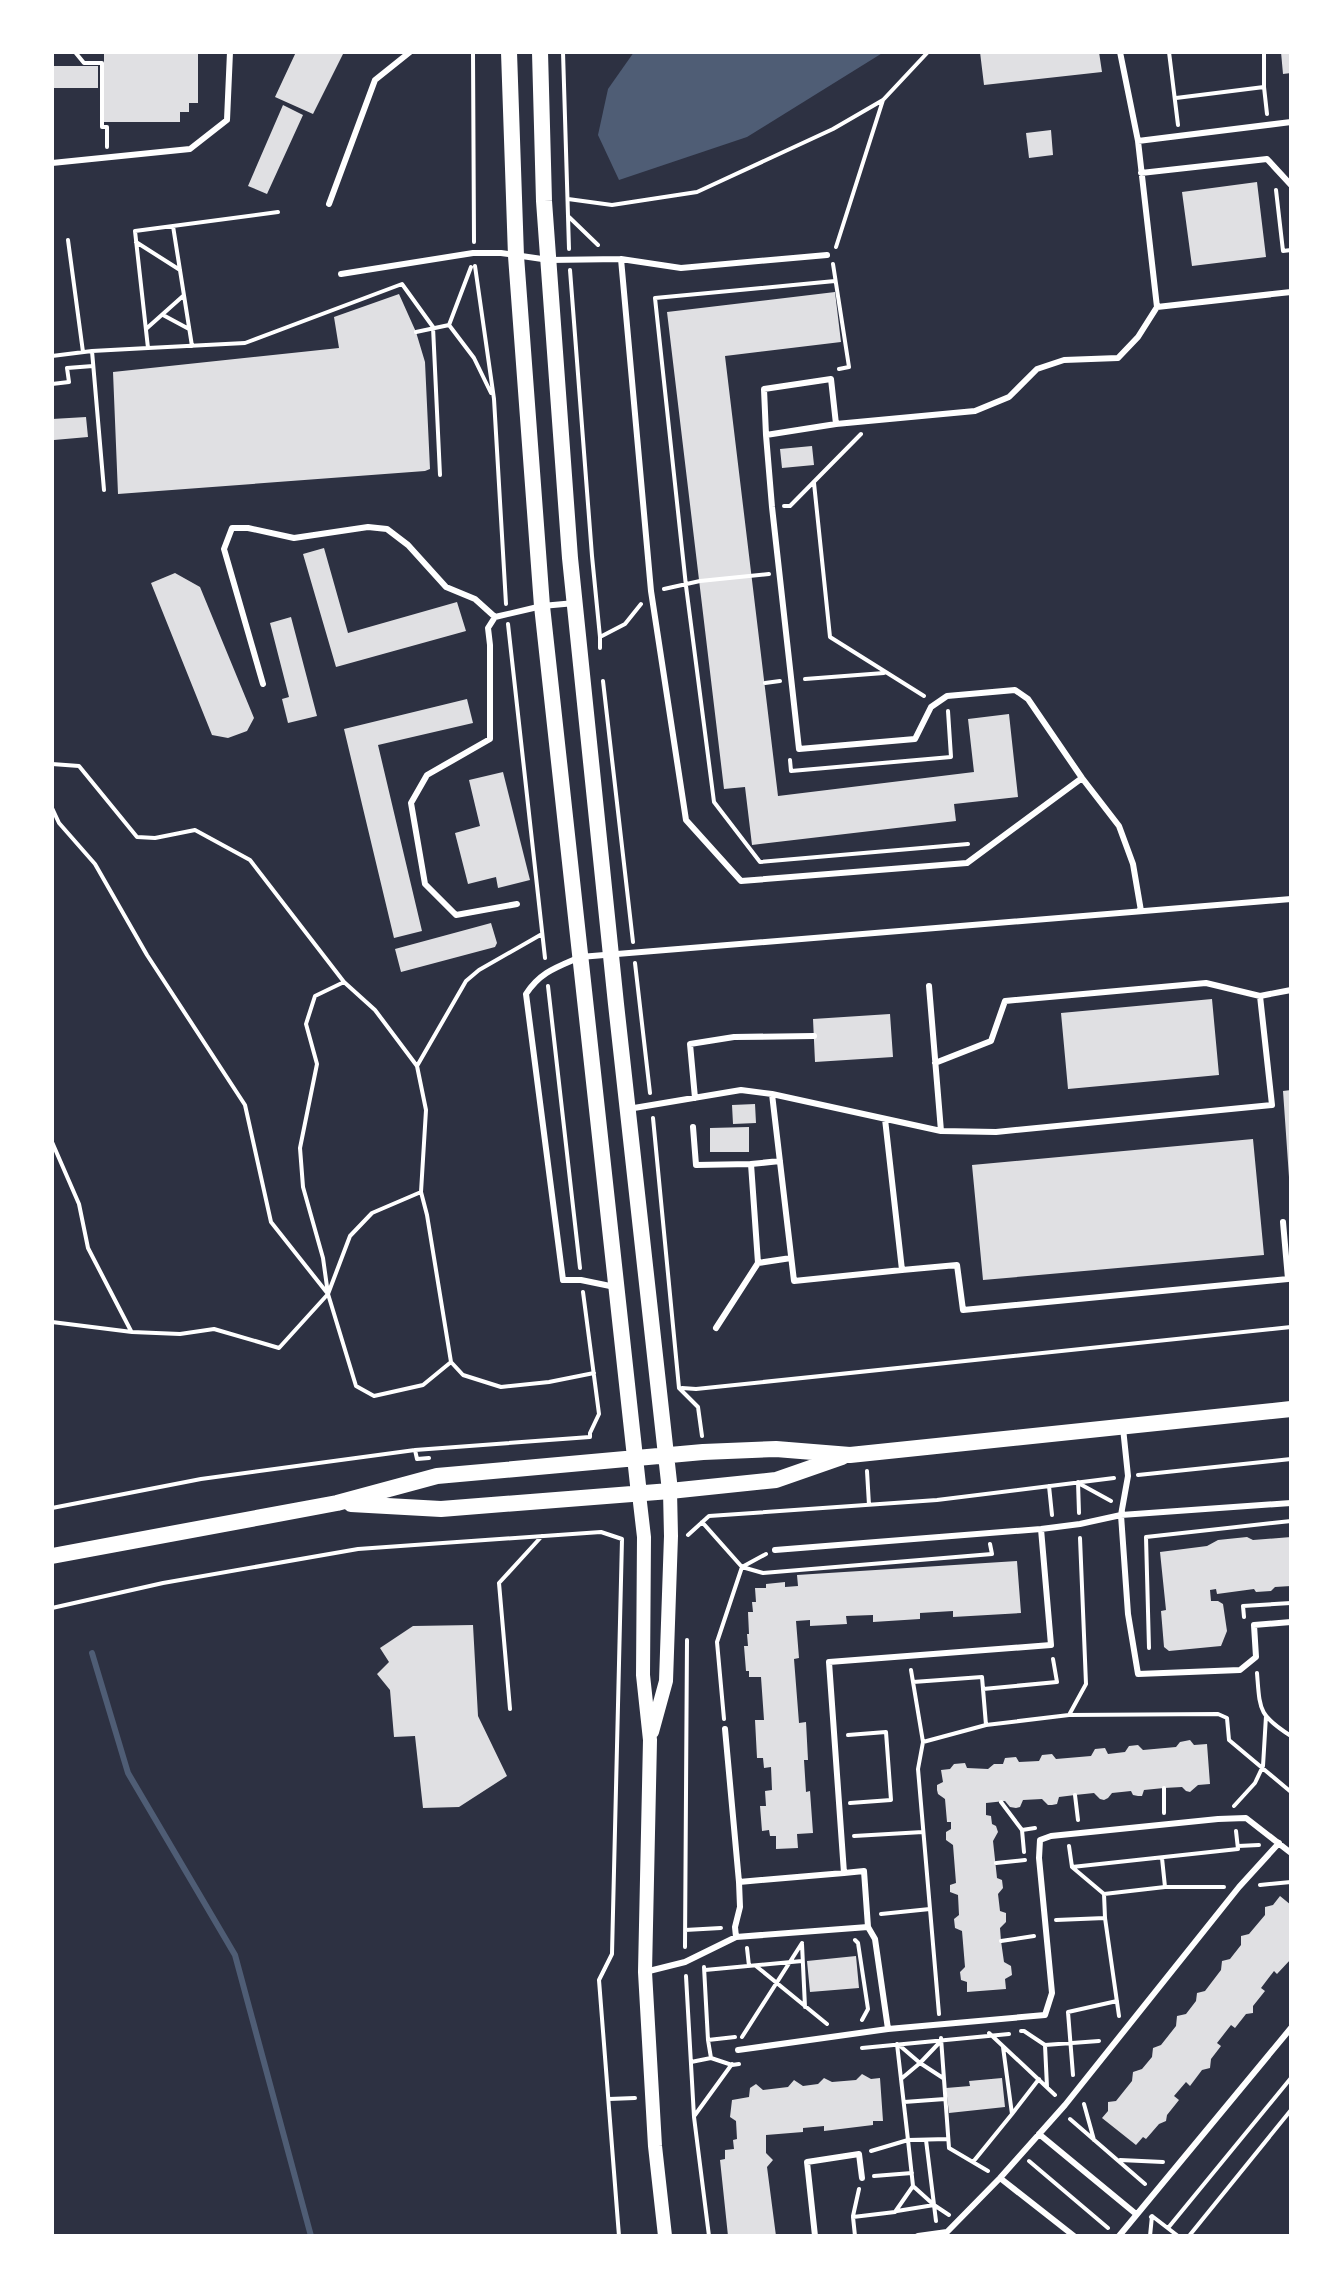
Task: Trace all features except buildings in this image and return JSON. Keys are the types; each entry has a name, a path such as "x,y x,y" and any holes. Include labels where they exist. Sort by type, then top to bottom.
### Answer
{"main road":[{"path":"509,52 516,256 542,606 639,1494"},
{"path":"540,52 544,201 568,543 670,1491"},
{"path":"52,1556 337,1503 437,1476 667,1455 776,1449 858,1454 1291,1409"},
{"path":"337,1503 441,1509 639,1494 776,1480 858,1454"}],"street":[{"path":"650,1740 666,1681 670,1491"},
{"path":"639,1494 644,1537 643,1675 650,1740 645,1972 652,2097 665,2236"}],"lane":[{"path":"52,163 190,149 227,120 230,52"},
{"path":"329,204 375,80 410,52"},
{"path":"766,435 836,424 975,411 1009,397 1037,369 1064,360 1118,358 1138,337 1157,307 1138,141 1120,52"},
{"path":"1138,141 1291,122"},
{"path":"1141,173 1267,159 1291,185"},
{"path":"341,274 473,253 501,253 549,260 621,259 681,268 827,255"},
{"path":"621,259 651,591 686,820 741,881 967,863 1082,778"},
{"path":"1157,307 1291,292"},
{"path":"836,424 831,379 764,389 772,507 799,749 915,739 931,707 947,696 1015,690 1028,699 1119,826 1133,864 1141,911"},
{"path":"263,684 224,549 232,528 248,528 294,538 368,527 387,529 408,545 446,587 475,599 495,617"},
{"path":"517,904 456,915 425,884 411,803 427,775 490,739 488,628 495,617 507,612 575,603"},
{"path":"618,1287 563,1280 526,994 535,979 546,972 580,957 1291,899"},
{"path":"935,1063 991,1041 1005,1001 1206,983 1260,996 1291,990"},
{"path":"929,986 941,1131"},
{"path":"628,1109 741,1090 941,1131 996,1132 1272,1105 1260,996"},
{"path":"695,1098 690,1044 734,1037 814,1036"},
{"path":"772,1094 794,1281 957,1265 963,1310 1288,1279 1283,1222"},
{"path":"885,1119 902,1270"},
{"path":"693,1127 696,1165 780,1161"},
{"path":"716,1328 758,1263 751,1164"},
{"path":"758,1263 791,1258"},
{"path":"1123,1428 1128,1476 1122,1511 1128,1614 1138,1674 1240,1670 1256,1657 1254,1625 1291,1622"},
{"path":"775,1550 1041,1529 1080,1524 1122,1511 1291,1503"},
{"path":"844,1873 829,1662 1051,1645 1041,1529"},
{"path":"725,1729 739,1882 736,1937"},
{"path":"738,2050 940,2020 975,2021 1045,2015 1052,1993 1039,1858 1040,1840 1246,1818 1291,1853"},
{"path":"918,2236 947,2232 1000,2178 1065,2105 1239,1887 1279,1843"},
{"path":"739,1882 864,1871 868,1927 875,1939 888,2029"},
{"path":"645,1972 685,1962 736,1937 868,1927"},
{"path":"1119,2236 1291,2028"},
{"path":"1039,2134 1136,2214"},
{"path":"815,2236 807,2162 859,2154 862,2178"},
{"path":"1000,2178 1074,2236"}],"path":[{"path":"75,52 84,63 102,63 102,127 107,127 107,158"},
{"path":"52,1508 201,1479 400,1452 590,1437 599,1414 581,1280 507,612 494,399 473,253 473,52"},
{"path":"563,52 570,259 601,661"},
{"path":"568,199 612,205 697,192 833,129 883,100 928,52"},
{"path":"1169,52 1179,136"},
{"path":"1264,52 1267,110"},
{"path":"1176,98 1264,87"},
{"path":"835,369 849,367 832,259 883,100"},
{"path":"148,348 135,231 278,212"},
{"path":"569,217 598,245"},
{"path":"173,226 192,346"},
{"path":"68,240 83,352"},
{"path":"136,242 180,270"},
{"path":"449,325 470,272 473,253"},
{"path":"835,281 655,298 686,586 714,802 760,862 978,844"},
{"path":"52,356 245,343 402,284 433,327 440,475"},
{"path":"146,329 184,295"},
{"path":"163,315 189,329"},
{"path":"416,332 449,325"},
{"path":"449,325 474,358 494,399"},
{"path":"92,351 104,490"},
{"path":"52,384 69,382 67,368 93,366"},
{"path":"772,507 790,506 866,430 864,421"},
{"path":"789,756 791,771 951,757 948,709 830,637 814,483"},
{"path":"600,637 625,624 651,591 700,581 772,574"},
{"path":"765,683 886,672"},
{"path":"603,676 652,1104 679,1388 698,1407 702,1440"},
{"path":"52,764 79,766 137,837 155,838 195,830 250,860 344,982 375,1010 417,1066 426,1110 421,1192 451,1362 463,1375 501,1387 594,1373"},
{"path":"52,808 59,823 95,864 147,955 245,1105 271,1222 328,1294"},
{"path":"417,1066 466,981 479,970 542,934"},
{"path":"344,982 315,996 306,1024 317,1064 300,1148 303,1187 323,1258 328,1294 356,1386 374,1396 423,1385 451,1362"},
{"path":"52,1142 79,1204 88,1248 132,1332"},
{"path":"52,1322 132,1332 180,1334 214,1329 279,1348 328,1294 350,1236 372,1213 421,1192"},
{"path":"679,1388 696,1389 1291,1327"},
{"path":"858,1454 869,1505"},
{"path":"1069,1715 1086,1684 1078,1482 1122,1511"},
{"path":"1049,1486 1053,1527"},
{"path":"688,1535 709,1516 937,1500"},
{"path":"1149,1652 1146,1537 1291,1521"},
{"path":"52,1608 163,1583 358,1549 601,1532 622,1539 612,1954 599,1980 619,2236"},
{"path":"510,1709 499,1583 542,1536"},
{"path":"725,1729 717,1642 742,1567 775,1550"},
{"path":"1245,1621 1243,1606 1291,1603"},
{"path":"687,1630 685,1962 694,2117 709,2236"},
{"path":"983,1689 1057,1682 1051,1645"},
{"path":"909,1655 923,1742 918,1769 949,2148 1000,2178"},
{"path":"1256,1657 1260,1707 1271,1723 1291,1736"},
{"path":"913,1682 982,1677 986,1725"},
{"path":"923,1742 986,1725 1069,1715 1222,1715 1228,1721 1229,1740 1291,1792"},
{"path":"1233,1807 1255,1783 1263,1766 1266,1716"},
{"path":"834,1736 886,1732 891,1800 838,1805"},
{"path":"1164,1788 1164,1813"},
{"path":"1075,1795 1078,1822"},
{"path":"996,1863 1025,1860 1022,1830 1001,1802"},
{"path":"1022,1830 1037,1828"},
{"path":"1072,1867 1238,1849 1236,1828"},
{"path":"841,1837 923,1832"},
{"path":"1067,1835 1072,1867 1104,1894 1165,1887 1239,1887 1291,1882"},
{"path":"1162,1858 1165,1887"},
{"path":"1104,1894 1119,2017"},
{"path":"1001,1941 1034,1936 1032,1923 1105,1918"},
{"path":"702,1929 711,2058"},
{"path":"738,2050 743,2035 810,1931"},
{"path":"850,1935 858,1943 868,2009 861,2022"},
{"path":"801,1944 813,1942"},
{"path":"801,1944 805,2007"},
{"path":"704,1970 802,1961"},
{"path":"755,1965 829,2026 814,2028"},
{"path":"1073,2075 1068,2012 1117,2001"},
{"path":"926,2017 940,2020 964,2010 1056,2097 1065,2086"},
{"path":"850,2024 887,2020"},
{"path":"852,2050 993,2037 1024,2031 1045,2045 1099,2041"},
{"path":"708,2040 757,2034"},
{"path":"901,2079 941,2040"},
{"path":"897,2044 944,2078"},
{"path":"895,2212 913,2186 897,2044"},
{"path":"1002,2045 1012,2114"},
{"path":"1045,2045 1047,2087"},
{"path":"691,2062 711,2058 732,2065 747,2063"},
{"path":"694,2117 732,2065"},
{"path":"1168,2228 1291,2078"},
{"path":"973,2162 1039,2079"},
{"path":"609,2099 652,2097"},
{"path":"904,2102 946,2099"},
{"path":"1084,2104 1094,2141"},
{"path":"1065,2105 1070,2120 1155,2193"},
{"path":"1188,2236 1291,2110"},
{"path":"859,2154 908,2140 948,2139"},
{"path":"926,2140 937,2233"},
{"path":"1022,2154 1112,2231"},
{"path":"1117,2160 1169,2162"},
{"path":"913,2186 958,2221"},
{"path":"855,2236 853,2217 934,2205"},
{"path":"1145,2226 1152,2216 1178,2236"}],"water":[{"path":"634,52 884,52 747,137 619,180 598,135 608,89"}],"waterway":[{"path":"92,1653 128,1773 235,1955 311,2236"}]}
